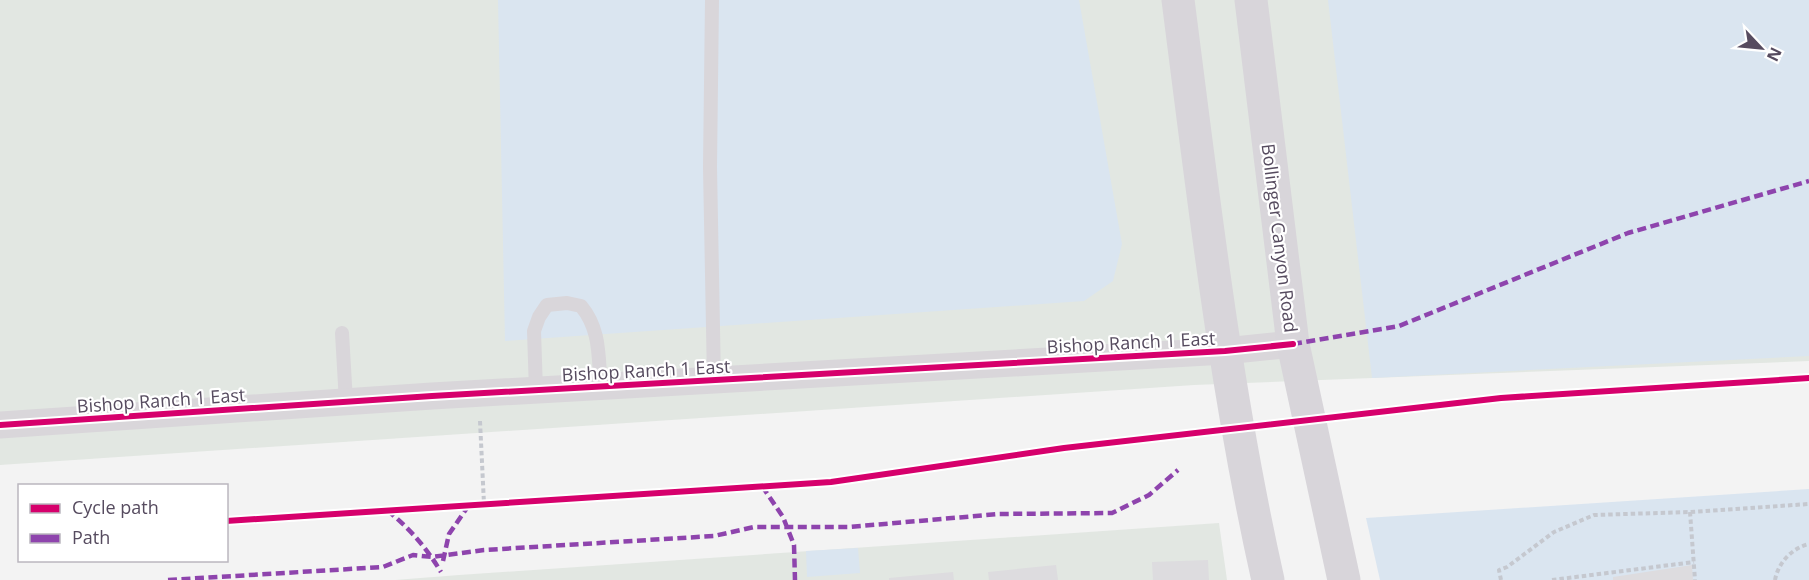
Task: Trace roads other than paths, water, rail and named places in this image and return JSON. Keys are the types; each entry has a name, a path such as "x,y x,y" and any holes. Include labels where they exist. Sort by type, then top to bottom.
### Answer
{"main road":[{"path":"1178,0 1225,351 1254,518 1268,580"},
{"name":"Bollinger Canyon Road","path":"1251,0 1293,344 1344,580"}],"street":[{"name":"Bishop Ranch 1 East","path":"0,425 346,402 1225,351 1293,344"}],"lane":[{"path":"712,0 710,167 714,381"},
{"path":"536,391 534,331 538,317 548,305 567,303 581,306 591,318 596,333 602,387"},
{"path":"342,333 346,402"}]}
